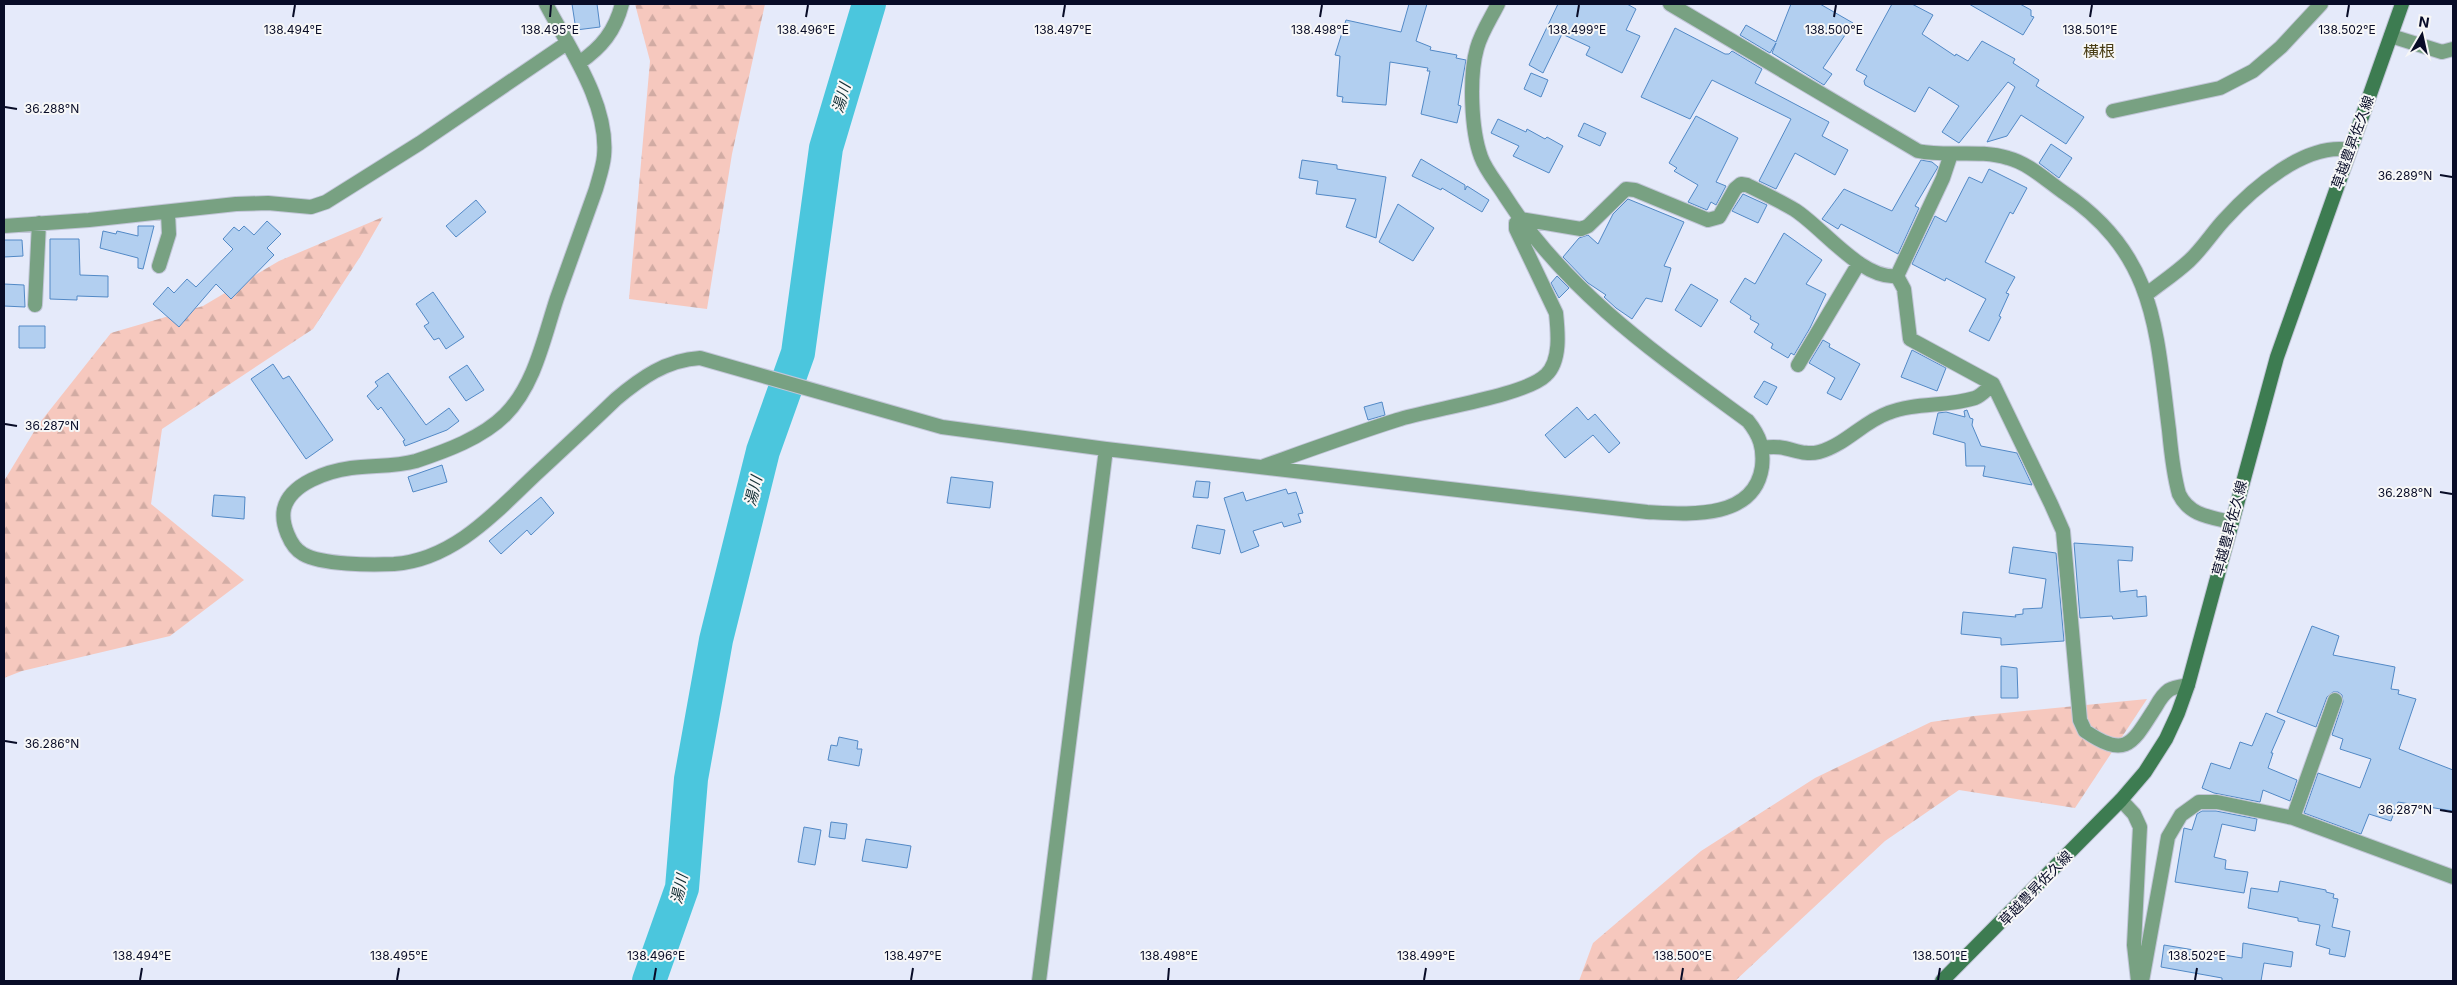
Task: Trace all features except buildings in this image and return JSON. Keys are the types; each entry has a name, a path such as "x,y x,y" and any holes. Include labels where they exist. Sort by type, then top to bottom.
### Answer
{"main road":[{"name":"草越豊昇佐久線","path":"1942,981 2120,800 2145,772 2166,739 2188,685 2277,357 2402,4"}],"street":[{"path":"546,4 579,63 602,122 604,157 596,189 525,387 501,419 490,428 462,442 416,461 351,468 333,472 304,484 291,494 284,509 288,534 295,547 303,554 323,560 377,565 404,563 436,553 466,536 488,519 636,382 666,366 687,359 700,358 942,426 1106,449 1647,512 1697,514 1722,510 1738,502 1752,491 1758,482 1762,468 1763,448 1760,439 1748,422 1664,360 1586,295 1548,255 1521,219 1481,156 1472,108 1473,76 1477,48 1498,4"},
{"path":"579,63 596,51 607,40 614,28 622,4"},
{"path":"1670,4 1918,151 1934,154 1970,152 2008,158 2023,165 2084,206 2109,229 2138,273 2147,294 2157,337 2175,482 2179,494 2188,508 2201,515 2231,522"},
{"path":"2113,111 2220,88 2253,71 2281,47 2322,4"},
{"path":"2391,36 2442,52 2453,49"},
{"path":"4,226 168,213 236,204 268,203 311,207 326,202 420,143 567,43"},
{"path":"2147,294 2190,260 2248,196 2274,176 2318,152 2337,148 2350,150"},
{"path":"1897,276 1951,154"},
{"path":"1261,467 1399,419 1526,388 1545,376 1555,357 1558,327 1556,313 1516,229 1516,223 1521,219 1581,229 1588,226 1620,192 1626,189 1635,190 1708,220 1719,217 1735,189 1741,184 1747,185 1796,211 1860,263 1881,276 1897,276"},
{"path":"159,266 169,234 168,213"},
{"path":"35,305 39,224"},
{"path":"1798,365 1860,263"},
{"path":"1897,276 1904,289 1910,339 1992,384 2064,532 2080,720 2085,731 2113,746 2125,746 2137,736 2162,697 2170,689 2188,685"},
{"path":"1763,448 1786,447 1801,453 1817,452 1832,448 1888,413 1976,398 1992,384"},
{"path":"1039,981 1106,449"},
{"path":"2293,818 2335,700"},
{"path":"2120,800 2134,814 2140,828 2134,944 2138,981"},
{"path":"2142,981 2168,837 2181,815 2199,802 2217,802 2293,818 2453,877"}],"green space":[{"path":"635,4 765,4 732,154 707,309 629,299 650,61"},
{"path":"383,217 360,257 313,329 162,429 151,504 244,580 170,636 22,671 4,678 4,481 38,425 111,333 203,306 279,261"},
{"path":"2147,699 2075,808 1959,790 1885,841 1735,981 1579,981 1593,943 1701,851 1815,778 1931,722"}],"waterway":[{"name":"湯川","path":"649,981 682,888 691,779 716,640 763,451 798,353 826,148 869,4"}],"district":[{"name":"横根","path":"2099,51"}]}
